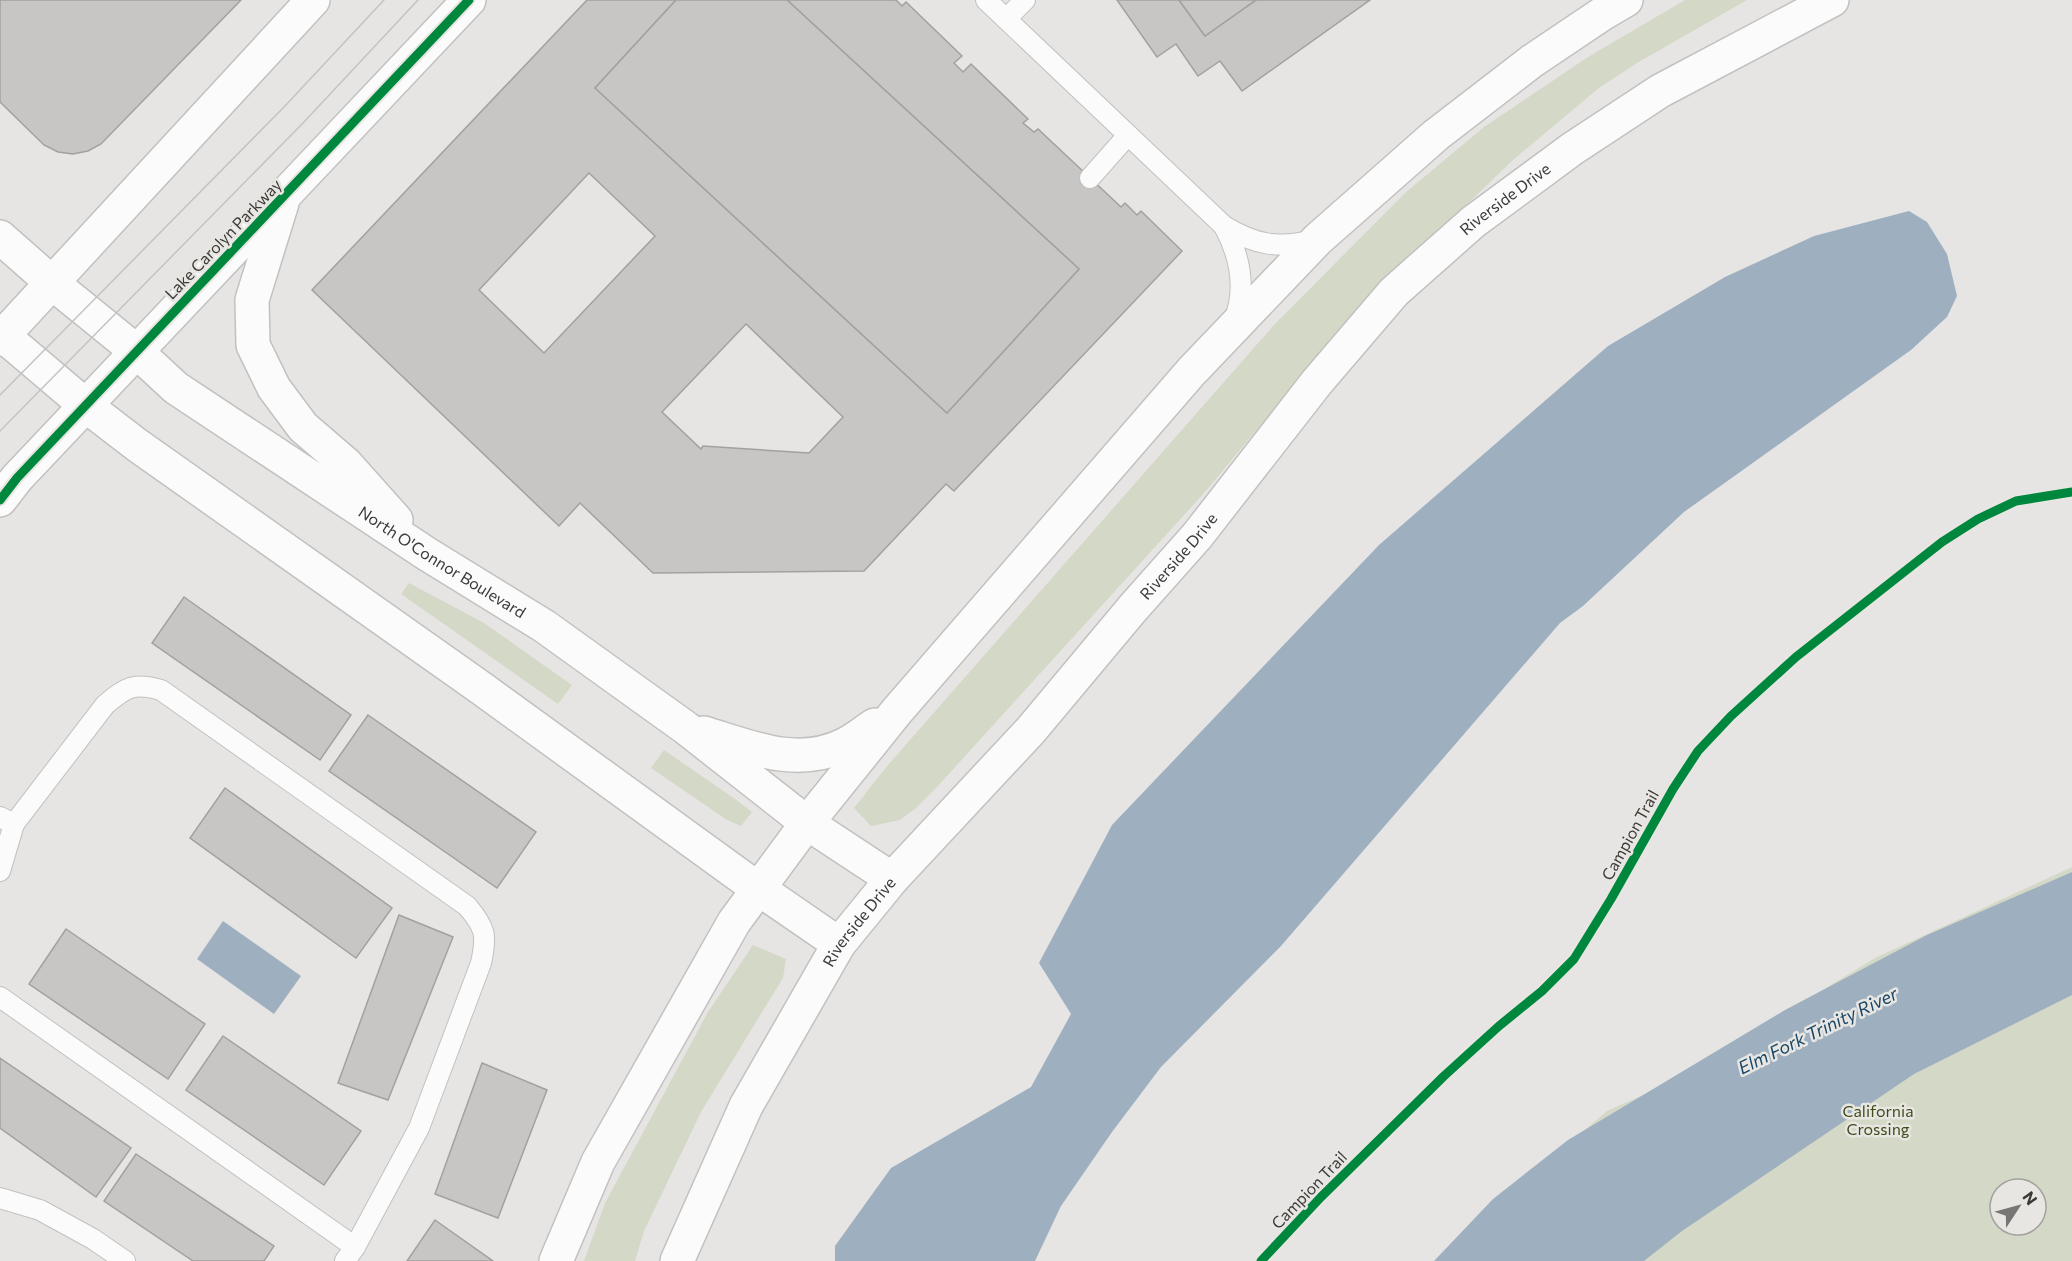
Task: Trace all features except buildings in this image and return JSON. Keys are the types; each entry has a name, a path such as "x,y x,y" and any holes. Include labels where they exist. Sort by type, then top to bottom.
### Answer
{"main road":[{"path":"313,0 1,336 137,445 481,688 757,888 839,944"},
{"name":"Lake Carolyn Parkway","path":"0,500 17,478 85,405 469,0"},
{"path":"556,1261 598,1162 734,922 807,823 897,711 1191,372 1318,239 1436,135 1532,61 1626,0"},
{"name":"Riverside Drive","path":"677,1261 746,1106 839,944 892,879 1031,730 1133,608 1197,536 1317,382 1394,292 1473,222 1572,149 1660,91 1832,0"},
{"path":"285,195 252,300 254,345 274,388 303,427 346,465 427,554"},
{"name":"North O'Connor Boulevard","path":"0,237 136,351 176,388 427,554 544,626 686,728 807,823 892,879"},
{"path":"686,728 769,753 807,756 844,745 897,711"}],"lane":[{"path":"986,0 1224,226 1256,242 1274,245 1296,245 1318,239"},
{"path":"1006,20 1025,0"},
{"path":"1090,178 1128,135"},
{"path":"1224,226 1234,245 1240,265 1239,309 1231,330"},
{"path":"0,871 7,820 105,705 120,693 143,685 161,690 467,906 479,920 486,942 481,963 419,1128 350,1254 0,997"},
{"path":"0,1198 40,1210 93,1239 125,1261"}],"green space":[{"path":"1685,0 1747,0 1637,63 1599,88 1513,160 1403,266 1323,350 1205,492 937,787 900,820 871,826 854,808 888,765 1273,326 1405,193 1484,127 1588,57"},
{"path":"409,583 484,623 572,685 558,704 401,594"},
{"path":"664,750 752,812 741,826 727,820 651,768"},
{"name":"California Crossing","path":"2072,867 2072,1261 1443,1261 1533,1174 1607,1111 1670,1083 1875,958"},
{"path":"753,945 786,959 783,978 701,1112 644,1231 635,1261 584,1261 605,1203 708,1012"}],"water":[{"path":"1909,211 1927,222 1947,254 1957,296 1947,317 1911,350 1684,512 1583,606 1560,623 1281,946 1161,1067 1112,1132 1061,1206 1035,1261 835,1261 835,1246 891,1168 1031,1087 1071,1014 1039,963 1112,825 1379,545 1608,346 1725,277 1814,236"},
{"name":"Elm Fork Trinity River","path":"2072,872 2072,995 1914,1074 1682,1231 1644,1261 1434,1261 1493,1199 1568,1140 1785,1010 1927,935"},
{"path":"223,921 301,976 274,1014 197,959"}],"tram line":[{"path":"0,395 285,106 384,0"},
{"path":"0,431 303,123 418,0"}],"cycle path":[{"path":"0,500 17,478 469,0"},
{"name":"Campion Trail","path":"1261,1261 1321,1197 1444,1076 1542,991 1574,959 1673,789 1698,751 1731,716 1796,657 1942,542 1978,519 2016,501 2072,492"}]}
